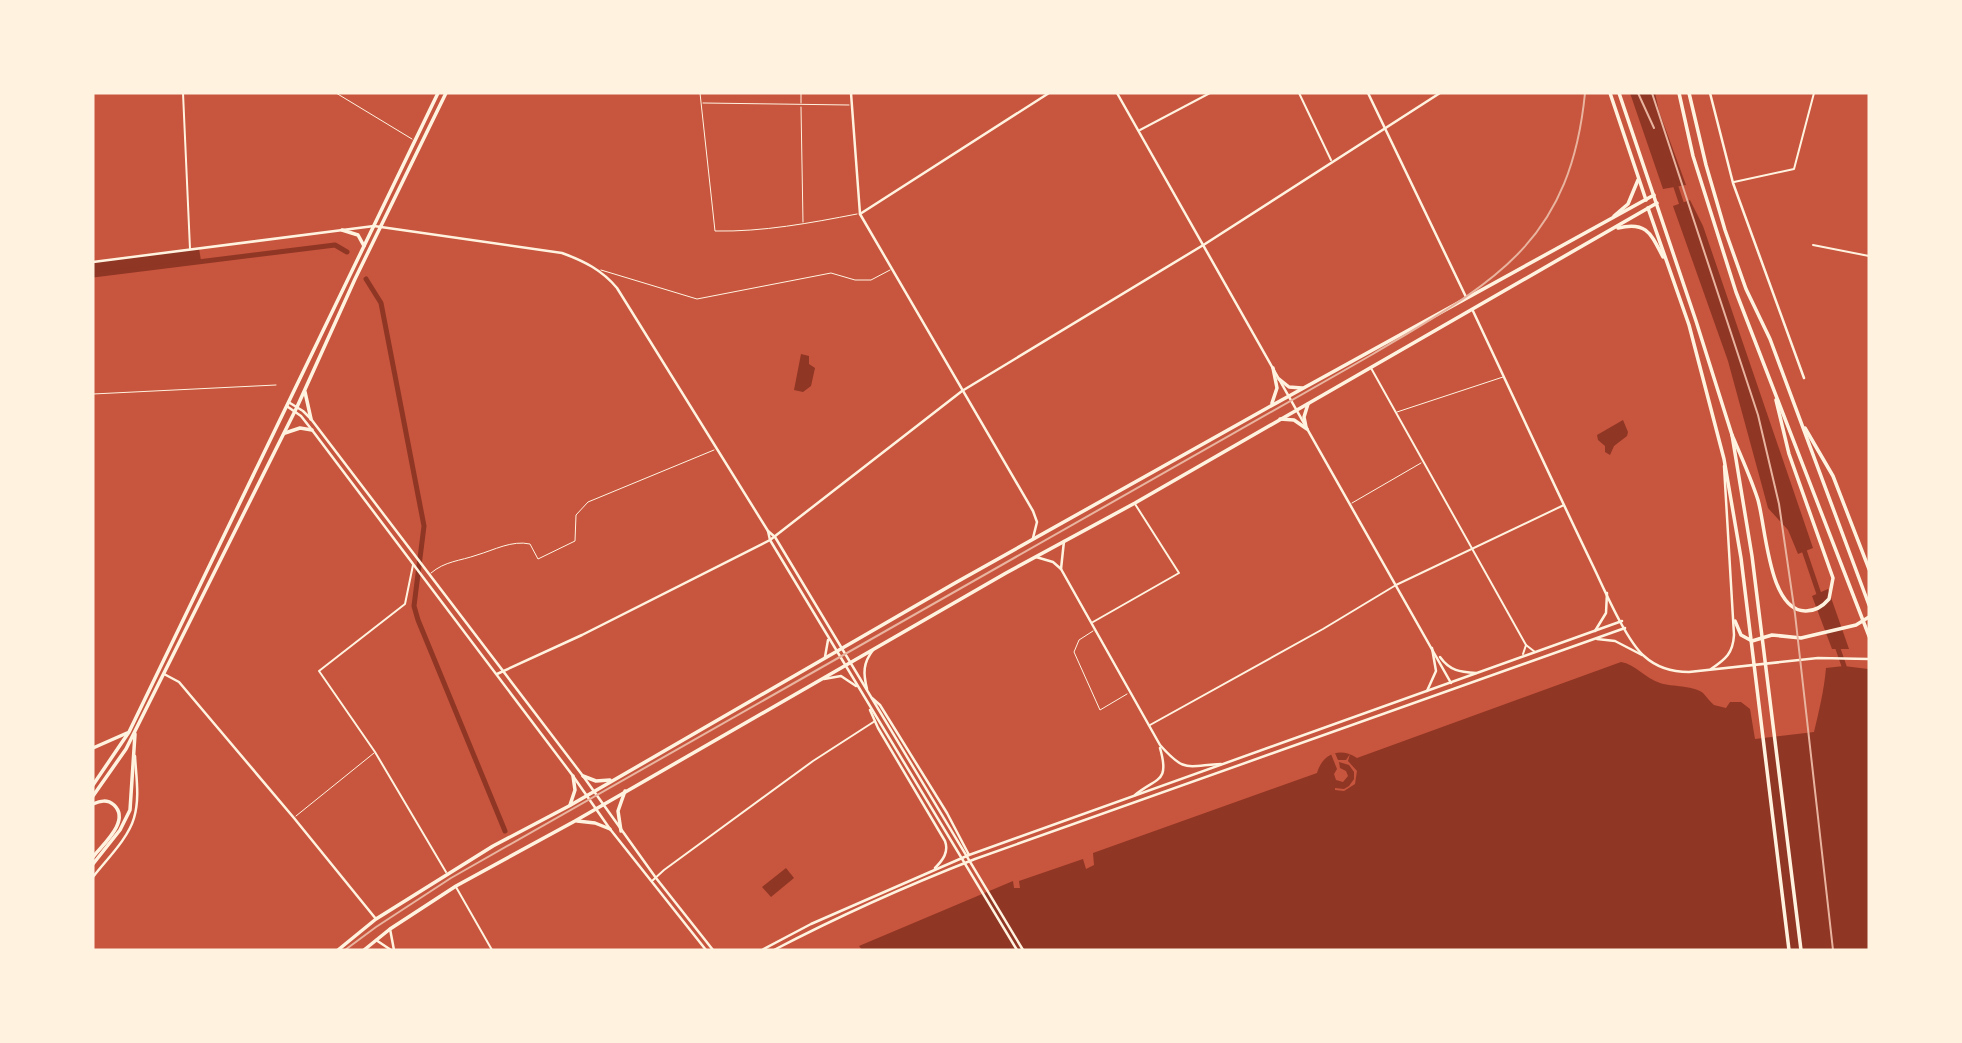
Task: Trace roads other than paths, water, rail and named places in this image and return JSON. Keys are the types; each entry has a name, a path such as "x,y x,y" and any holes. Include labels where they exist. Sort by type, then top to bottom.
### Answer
{"main road":[{"path":"93,796 126,749 438,93"},
{"path":"93,785 132,732 164,674 284,434 446,93"},
{"path":"1610,93 1689,325 1724,459 1741,558 1789,950"},
{"path":"1619,93 1732,435 1758,501 1780,594 1798,611 1814,610 1826,603 1833,578 1789,454 1771,382"},
{"path":"1679,93 1693,156 1736,292 1758,343 1869,636"},
{"path":"1689,93 1725,230 1746,289 1770,339 1869,605"},
{"path":"1608,221 1628,204 1639,178"},
{"path":"338,950 376,919 446,873 569,806 955,583 1654,195"},
{"path":"364,950 390,929 456,886 1135,503 1657,203"},
{"path":"1612,230 1631,225 1640,226 1649,232 1670,270"},
{"path":"342,230 358,235 364,247"},
{"path":"1269,407 1275,399 1277,388 1273,368"},
{"path":"1279,379 1289,387 1307,387"},
{"path":"305,390 311,419"},
{"path":"1307,429 1304,411 1313,399"},
{"path":"1276,421 1294,420 1307,429"},
{"path":"1800,420 1833,476 1869,569"},
{"path":"284,434 300,428 312,430"},
{"path":"1732,435 1752,556 1801,950"},
{"path":"1735,621 1741,635 1752,641 1772,635 1798,638 1809,636 1856,625 1869,617"},
{"path":"93,748 132,732"},
{"path":"93,863 120,830 130,810 135,756 132,732"},
{"path":"569,806 575,790 573,776"},
{"path":"583,776 596,781 612,780"},
{"path":"621,831 618,811 626,789"},
{"path":"93,804 107,801 113,804 120,817 118,826 93,857"},
{"path":"575,821 596,822 610,829"}],"street":[{"path":"183,93 190,250"},
{"path":"851,93 860,214 1036,517 1035,535 1029,543"},
{"path":"860,214 1049,93"},
{"path":"1117,93 1205,244 1451,683"},
{"path":"1139,130 1210,93"},
{"path":"1298,93 1332,161"},
{"path":"1368,93 1466,297"},
{"path":"497,674 582,635 775,537 962,391 1205,244 1440,93"},
{"path":"1710,93 1733,183 1804,378"},
{"path":"1733,183 1794,169 1814,93"},
{"path":"93,262 374,226 562,253 585,261 607,276 768,531 775,537 864,698 1017,950"},
{"path":"1813,244 1869,256"},
{"path":"1472,309 1606,593 1642,655"},
{"path":"1370,366 1526,645 1536,652"},
{"path":"289,405 311,419 713,950"},
{"path":"296,409 497,674 610,829 706,950"},
{"path":"1708,670 1726,660 1734,646 1735,621 1723,482 1724,459"},
{"path":"1091,623 1179,573 1135,503"},
{"path":"1149,726 1396,585 1564,505"},
{"path":"768,531 770,540 826,634 840,651"},
{"path":"1061,569 1064,541"},
{"path":"1036,557 1053,562 1061,569 1160,745 1184,766 1194,768 1221,764"},
{"path":"413,565 405,604 319,671 375,752 446,873"},
{"path":"1595,631 1606,612 1606,593"},
{"path":"762,950 811,924 969,855 1622,621"},
{"path":"775,950 901,889 975,859 1625,628"},
{"path":"823,660 829,646 826,634"},
{"path":"1594,639 1615,641 1660,666 1678,672 1784,661 1869,659"},
{"path":"1430,642 1449,668 1479,673"},
{"path":"1427,691 1436,671 1430,642"},
{"path":"1521,658 1526,645"},
{"path":"874,649 865,663 864,671 869,695 880,705 947,813 969,855"},
{"path":"847,664 869,695 1023,950"},
{"path":"164,674 179,682 376,919"},
{"path":"817,681 841,676 858,687"},
{"path":"864,698 945,841 946,854 933,870"},
{"path":"652,882 813,761 875,721"},
{"path":"1132,798 1157,783 1164,775 1165,764 1160,745"},
{"path":"93,877 124,837 134,819 137,803 135,756"},
{"path":"456,886 492,950"},
{"path":"390,929 393,950"},
{"path":"376,940 393,950"}],"lane":[{"path":"336,93 415,141"},
{"path":"700,93 715,231 803,224 860,214"},
{"path":"800,93 803,224"},
{"path":"701,103 851,105"},
{"path":"596,269 697,299 831,273 855,281 871,280 892,269"},
{"path":"1395,412 1504,377"},
{"path":"93,394 276,384"},
{"path":"428,574 441,565 506,545 530,544 538,559 544,557 575,541 576,515 588,502 717,449"},
{"path":"1349,504 1423,462"},
{"path":"1095,630 1079,640 1074,652 1100,710 1130,692"},
{"path":"294,818 375,752"}],"waterway":[{"path":"1674,181 1683,208"},
{"path":"93,275 335,245 347,252"},
{"path":"366,279 381,303 424,526 414,606 505,831"},
{"path":"1803,547 1820,597"},
{"path":"1836,643 1844,666"}],"railway":[{"path":"345,950 451,878 1373,354 1454,305 1518,254 1543,224 1562,188 1576,145 1585,93"},
{"path":"1638,93 1654,128"},
{"path":"1652,93 1758,415 1779,504 1795,614 1833,950"}]}
